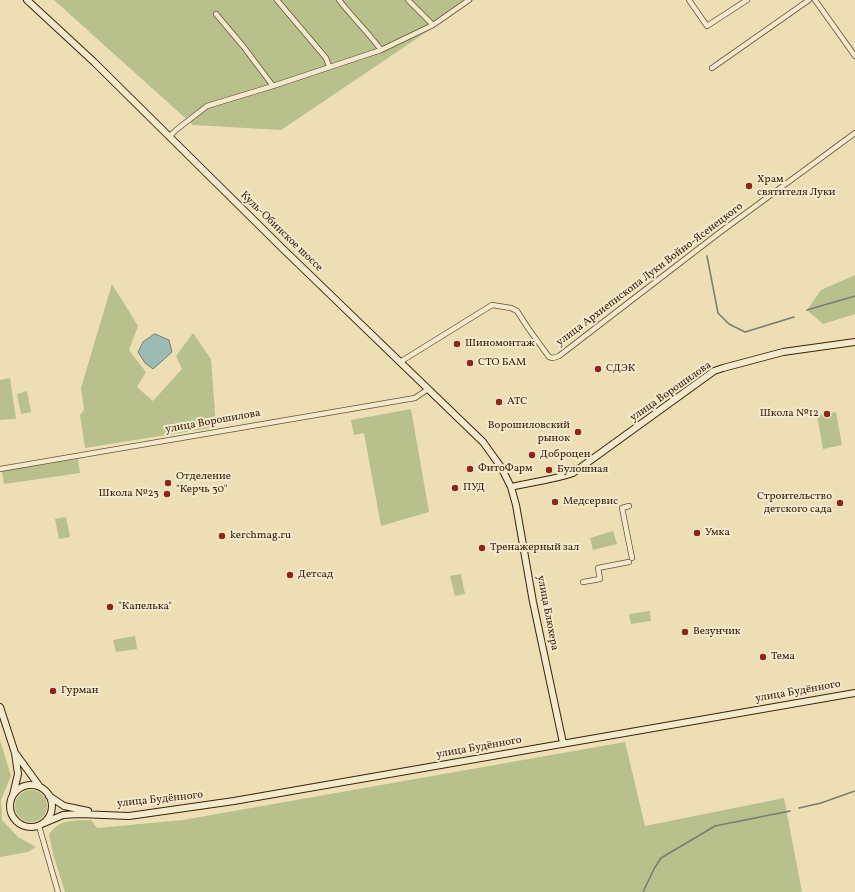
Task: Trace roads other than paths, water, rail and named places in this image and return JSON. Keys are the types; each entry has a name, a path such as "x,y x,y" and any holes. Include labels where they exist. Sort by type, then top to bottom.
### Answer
{"main road":[{"name":"Куль-Обинское шоссе","path":"27,0 94,62 270,236 483,442 501,467 511,488"},
{"name":"улица Ворошилова","path":"511,488 529,482 573,473 703,379 723,368 783,352 855,342"},
{"name":"улица Блюхера","path":"511,488 516,505 563,743"},
{"name":"улица Будённого","path":"105,815 129,816 234,802 855,692"},
{"path":"0,707 15,753 18,774 10,804 11,813 16,820 22,825 30,827 63,815 105,815"},
{"path":"15,753 42,789 64,806 105,815"},
{"path":"13,796 18,790 26,786 35,786 42,789"},
{"path":"41,824 52,811 50,796"}],"street":[{"path":"277,0 326,58 329,66"},
{"path":"339,0 381,50"},
{"path":"408,0 433,25"},
{"path":"170,136 207,106 381,50 433,25 469,0"},
{"path":"689,0 707,26 747,0"},
{"path":"712,68 809,0"},
{"path":"816,0 855,56"},
{"path":"216,14 243,46 273,86"},
{"name":"улица Архиепископа Луки Войно-Ясенецкого","path":"400,362 492,305 506,307 517,311 549,357 553,358 559,356 719,233 855,133"},
{"name":"улица Ворошилова","path":"0,469 415,398 428,389"},
{"path":"583,582 600,579 598,568 630,560 622,508 629,506"},
{"path":"41,824 58,892"}],"water":[{"path":"155,334 169,340 172,352 153,369 145,363 138,352 143,342"}],"waterway":[{"path":"707,256 718,313 729,324 745,332 794,317"},
{"path":"807,310 855,296"},
{"path":"799,808 821,803 855,791"},
{"path":"643,892 661,858 715,826 790,811"}],"place":[{"name":"Храм святителя Луки","path":"749,186"},
{"name":"Шиномонтаж","path":"457,344"},
{"name":"СТО БАМ","path":"470,363"},
{"name":"СДЭК","path":"598,369"},
{"name":"АТС","path":"499,402"},
{"name":"Школа №12","path":"827,414"},
{"name":"Ворошиловский рынок","path":"578,432"},
{"name":"Доброцен","path":"532,455"},
{"name":"ФитоФарм","path":"470,469"},
{"name":"Булошная","path":"549,470"},
{"name":"Отделение \"Керчь 30\"","path":"168,483"},
{"name":"ПУД","path":"455,488"},
{"name":"Школа №23","path":"167,494"},
{"name":"Медсервис","path":"555,502"},
{"name":"Строительство детского сада","path":"840,503"},
{"name":"Умка","path":"697,533"},
{"name":"kerchmag.ru","path":"222,536"},
{"name":"Тренажерный зал","path":"482,548"},
{"name":"Детсад","path":"290,575"},
{"name":"\"Капелька\"","path":"110,607"},
{"name":"Везунчик","path":"685,632"},
{"name":"Тема","path":"763,657"},
{"name":"Гурман","path":"53,691"}]}
